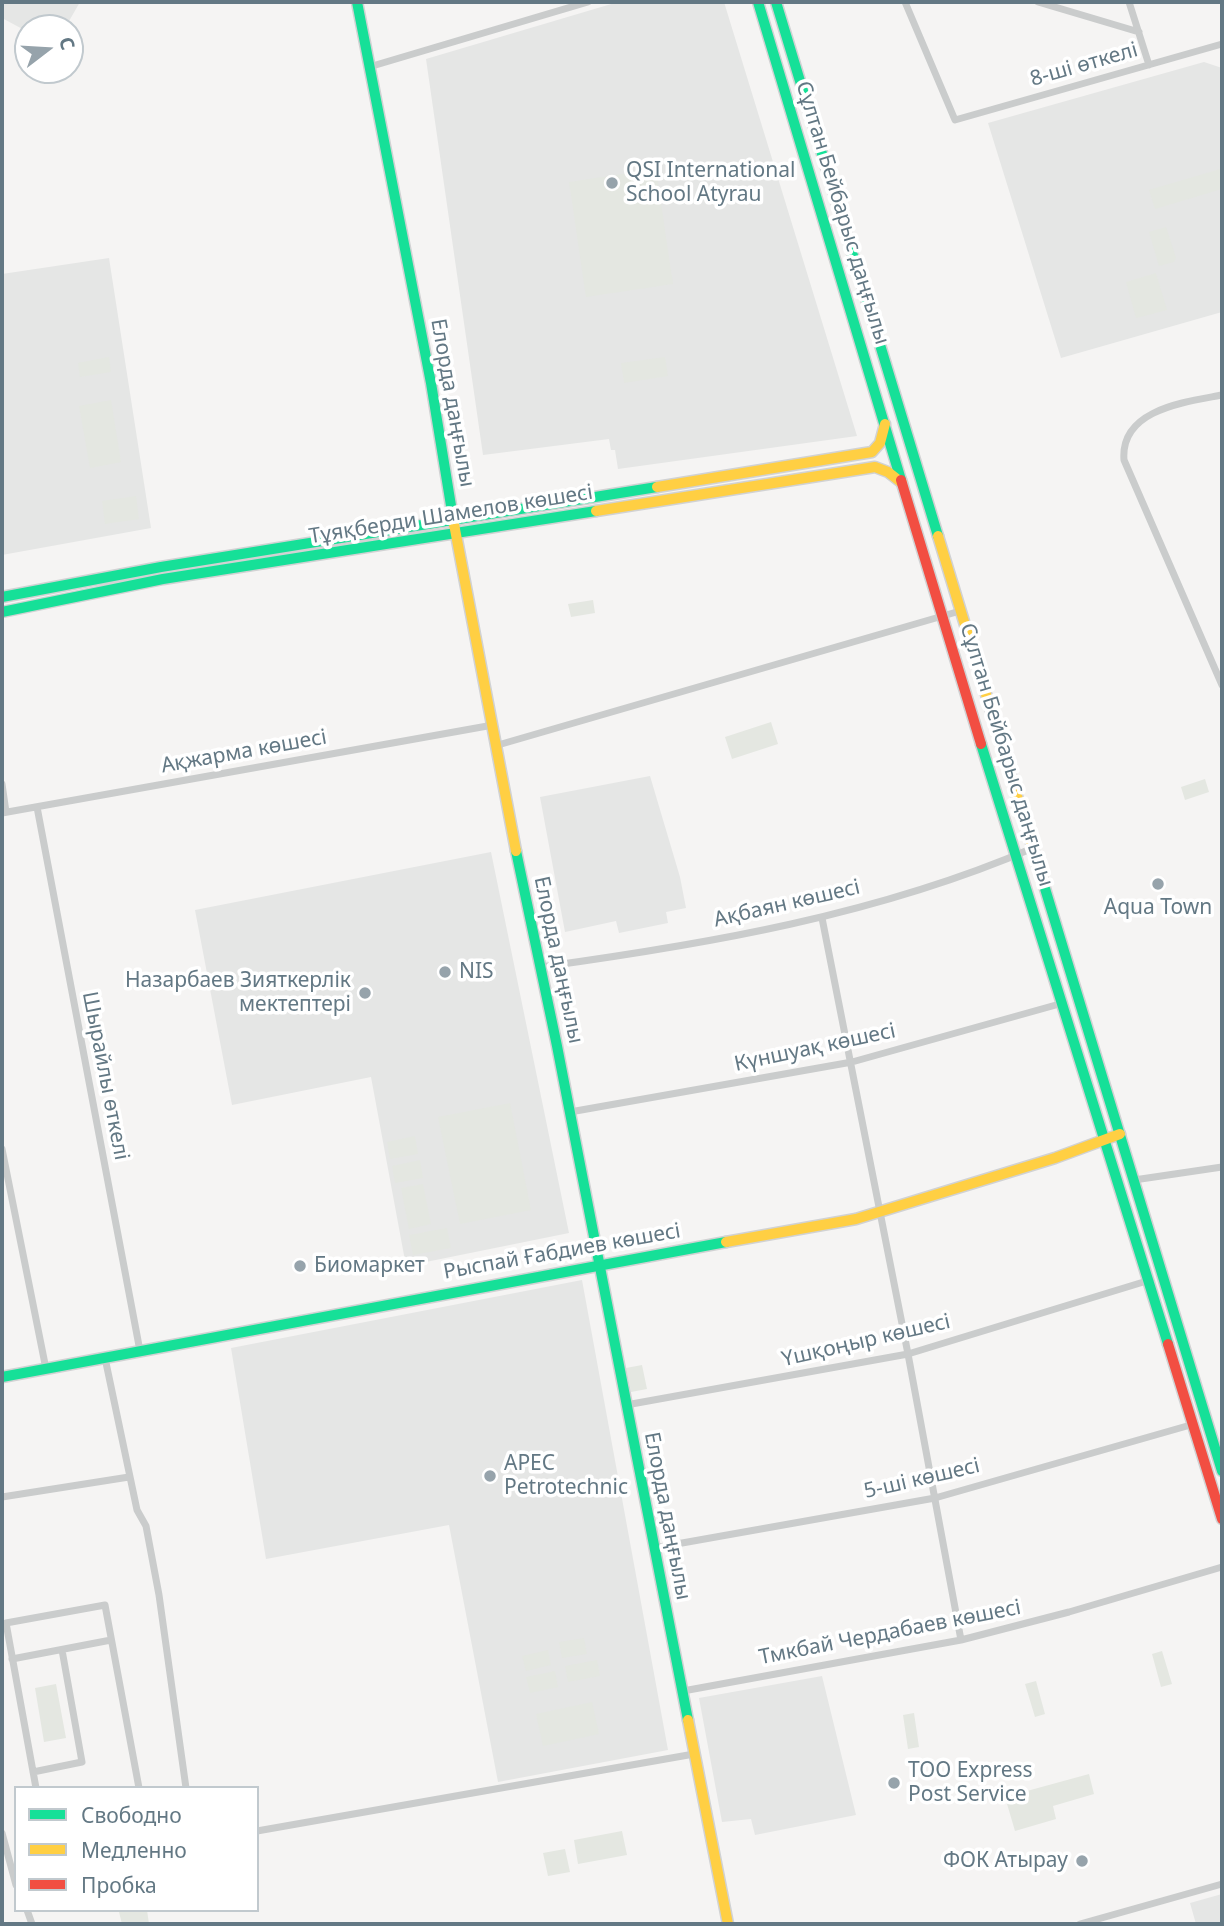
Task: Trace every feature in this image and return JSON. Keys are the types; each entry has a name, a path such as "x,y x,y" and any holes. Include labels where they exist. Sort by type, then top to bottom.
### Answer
{"street":[{"name":"Елорда даңғылы","path":"357,2 431,383 453,520 519,866 570,1112 728,1924"},
{"path":"369,67 588,2"},
{"name":"Сұлтан Бейбарыс даңғылы","path":"758,2 902,484 1222,1519"},
{"name":"Сұлтан Бейбарыс даңғылы","path":"776,2 1220,1455 1222,1471"},
{"name":"8-ші өткелі","path":"905,2 955,120 1222,44"},
{"path":"1038,2 1139,33"},
{"path":"1129,2 1149,65"},
{"path":"1222,394 1168,405 1150,414 1134,429 1123,445 1124,460 1222,685"},
{"name":"Тұяқберди Шамелов көшесі","path":"3,597 161,567 872,452 880,443 886,424"},
{"name":"Тұяқберди Шамелов көшесі","path":"4,612 163,579 875,467 888,472 902,484"},
{"path":"3,597 4,612"},
{"path":"498,745 960,611"},
{"name":"Ақжарма көшесі","path":"4,813 493,725"},
{"path":"2,784 4,813"},
{"name":"Шырайлы өткелі","path":"37,807 140,1351"},
{"name":"Ақбаян көшесі","path":"541,967 739,936 822,918 960,876 1033,848"},
{"path":"822,918 852,1062 878,1212 908,1353 961,1640"},
{"name":"Күншуақ көшесі","path":"570,1112 852,1062 1063,1003"},
{"name":"Рыспай Ғабдиев көшесі","path":"2,1377 598,1264 856,1219 1055,1158 1120,1134"},
{"path":"2,1149 46,1369"},
{"path":"1134,1180 1222,1167"},
{"name":"Үшқоңыр көшесі","path":"626,1405 908,1353 1150,1280"},
{"path":"105,1358 137,1510 146,1526 159,1595 186,1786"},
{"name":"5-ші көшесі","path":"654,1548 934,1498 1194,1424"},
{"path":"2,1497 129,1477"},
{"name":"Тмкбай Чердабаев көшесі","path":"683,1691 961,1640 1069,1612 1222,1567"},
{"path":"36,1786 4,1623 106,1605 139,1786"},
{"path":"12,1659 111,1640"},
{"path":"33,1772 82,1762 62,1650"},
{"path":"259,1831 694,1754"},
{"path":"2,1833 14,1874"},
{"path":"1080,1924 1222,1884"}],"shaded area":[{"path":"2,2 80,2 73,14 14,14 14,24 2,18"},
{"name":"QSI International School Atyrau","path":"618,2 724,2 857,436 618,469 615,450 611,450 609,439 483,455 426,59"},
{"path":"1204,62 1222,68 1222,312 1061,358 988,123"},
{"path":"656,169 673,284 586,297 569,182"},
{"path":"1220,169 1222,189 1155,209 1149,190"},
{"path":"1166,227 1176,258 1174,262 1159,266 1149,232"},
{"path":"109,258 151,528 2,555 2,274"},
{"path":"1156,273 1167,310 1136,318 1126,282"},
{"path":"109,357 111,372 80,377 78,363"},
{"path":"665,357 668,376 624,383 621,363"},
{"path":"111,400 121,462 90,468 79,406"},
{"path":"136,496 139,519 105,524 102,501"},
{"path":"593,600 595,613 571,617 568,604"},
{"path":"771,722 778,744 732,759 725,737"},
{"path":"650,776 680,877 686,908 666,912 668,923 619,933 616,921 565,932 540,797"},
{"path":"1205,779 1209,792 1185,800 1181,787"},
{"name":"Назарбаев Зияткерлік мектептері","path":"491,852 569,1233 406,1266 371,1077 232,1105 195,910"},
{"path":"510,1103 531,1210 460,1224 438,1117"},
{"path":"415,1136 418,1154 390,1159 387,1142"},
{"path":"420,1160 423,1178 395,1183 392,1166"},
{"path":"423,1184 431,1224 409,1229 401,1188"},
{"path":"447,1228 451,1248 413,1255 409,1235"},
{"path":"582,1280 668,1750 498,1782 449,1525 266,1559 231,1348"},
{"path":"642,1365 647,1389 631,1392 626,1368"},
{"path":"584,1638 587,1654 562,1658 559,1642"},
{"path":"548,1650 551,1665 526,1671 522,1656"},
{"path":"1162,1651 1172,1684 1161,1687 1152,1654"},
{"path":"597,1660 600,1676 568,1682 565,1666"},
{"path":"555,1671 558,1687 530,1693 526,1677"},
{"path":"822,1676 856,1815 755,1835 751,1819 722,1822 699,1698"},
{"path":"1036,1681 1045,1714 1035,1717 1025,1684"},
{"path":"56,1684 66,1738 44,1742 35,1688"},
{"path":"592,1702 599,1734 543,1746 536,1714"},
{"path":"914,1713 919,1747 908,1749 903,1715"},
{"path":"1089,1774 1094,1794 1053,1806 1056,1819 1015,1831 1005,1797"},
{"path":"622,1831 627,1855 578,1864 574,1840"},
{"path":"565,1849 570,1872 548,1876 543,1853"},
{"path":"1222,1894 1222,1924 1196,1924 1190,1903"},
{"path":"119,1912 147,1912 149,1924 122,1924"}],"traffic: fast":[{"path":"357,2 431,383 454,524"},
{"path":"758,2 901,480"},
{"path":"776,2 938,536"},
{"path":"2,597 161,567 657,487"},
{"path":"2,612 163,579 596,511"},
{"path":"981,744 1168,1344"},
{"path":"1033,849 1222,1471"},
{"path":"516,851 557,1046 688,1720"},
{"path":"2,1377 726,1242"}],"traffic: slow":[{"path":"657,487 872,452 880,443 885,424"},
{"path":"596,511 875,467 888,472 902,483"},
{"path":"454,524 516,851"},
{"path":"938,536 1033,849"},
{"path":"726,1242 856,1219 1055,1158 1120,1134"},
{"path":"688,1720 728,1924"}],"traffic: jam":[{"path":"901,480 981,744"},
{"path":"1168,1344 1222,1519"}],"place":[{"name":"QSI International School Atyrau","path":"612,183"},
{"name":"Aqua Town","path":"1158,884"},
{"name":"NIS","path":"445,972"},
{"name":"Назарбаев Зияткерлік мектептері","path":"365,993"},
{"name":"Биомаркет","path":"300,1266"},
{"name":"APEC Petrotechnic","path":"490,1476"},
{"name":"ТОО Express Post Service","path":"894,1783"},
{"name":"ФОК Атырау","path":"1082,1861"}]}
